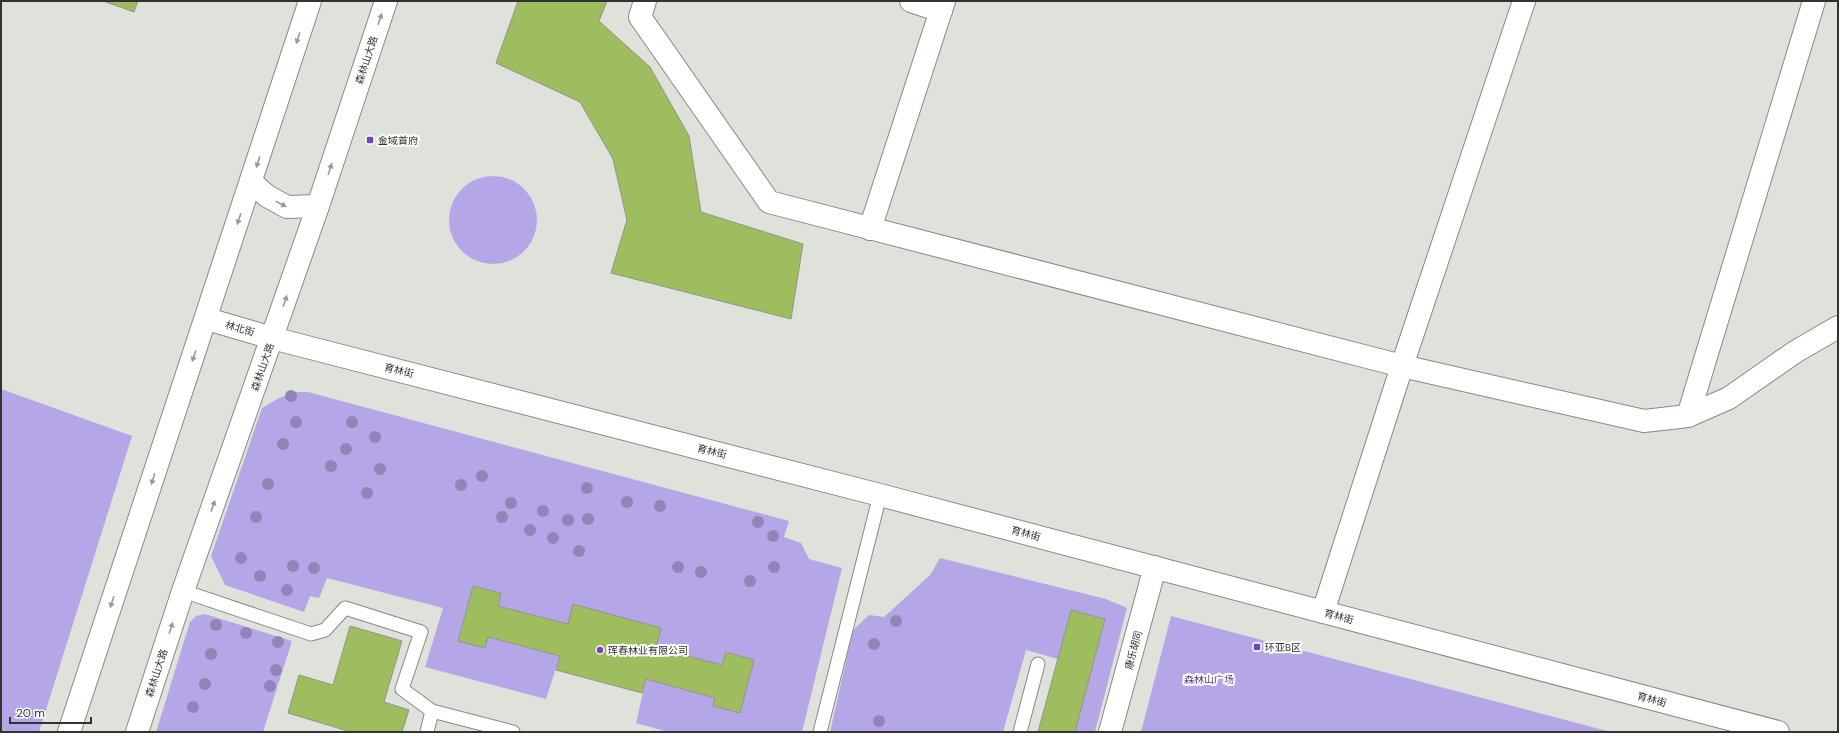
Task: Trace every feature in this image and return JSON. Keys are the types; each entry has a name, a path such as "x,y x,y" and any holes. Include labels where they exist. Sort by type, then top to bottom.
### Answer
{"street":[{"path":"69,732 207,319 310,1"},
{"name":"森林山大路","path":"137,732 183,591 318,206 386,1"},
{"path":"645,1 640,17 768,202 1402,366 1644,421 1688,416 1729,398 1795,352 1838,327"},
{"path":"870,229 943,6 911,1"},
{"path":"1324,612 1402,366 1524,1"},
{"path":"1688,416 1814,1"},
{"path":"251,182 267,196 287,207 318,206"},
{"name":"林北街","path":"207,319 272,338"},
{"name":"育林街","path":"272,338 880,495 1778,732"},
{"name":"康乐胡同","path":"1110,732 1155,567"}],"lane":[{"path":"820,732 880,495"},
{"path":"183,591 311,634 325,630 345,608 421,632 402,689 432,711 513,732"},
{"path":"1020,732 1038,664"},
{"path":"427,732 432,711"}],"green space":[{"path":"493,176 510,179 524,189 534,203 537,220 534,237 524,251 510,261 493,264 476,261 462,251 452,237 449,220 452,203 462,189 476,179"},
{"path":"1,389 132,436 39,732 1,732"},
{"path":"295,392 308,392 789,521 784,537 801,543 809,559 842,568 802,732 668,732 636,723 646,679 715,698 713,706 740,713 754,660 726,652 722,665 656,648 661,628 573,605 568,624 498,606 501,593 473,586 458,640 488,637 560,656 546,699 425,667 443,608 327,578 319,598 310,596 304,612 225,585 211,556 262,408 279,398"},
{"path":"940,558 1106,599 1127,608 1095,732 1075,732 1105,619 1071,610 1058,659 1026,650 1003,732 830,732 853,630 869,615 884,617 930,575"},
{"path":"205,614 292,641 263,732 156,732 190,622 196,616"},
{"name":"森林山广场","path":"1171,616 1611,732 1141,732"}],"building":[{"path":"103,1 138,1 134,12"},
{"path":"518,1 607,1 599,21 650,67 689,136 701,212 803,244 791,319 611,273 627,220 613,159 580,102 496,63"},
{"name":"珲春林业有限公司","path":"473,586 501,593 498,606 568,624 573,604 661,628 656,648 722,665 726,652 754,660 740,713 713,706 715,698 646,679 642,693 556,670 560,656 488,637 485,648 458,641"},
{"path":"1071,610 1105,619 1075,732 1038,732"},
{"path":"350,626 402,641 384,702 409,710 402,732 351,732 288,713 299,675 333,685"}],"place":[{"name":"金域首府","path":"370,140"},
{"name":"环亚B区","path":"1257,647"},
{"name":"珲春林业有限公司","path":"600,650"}]}
